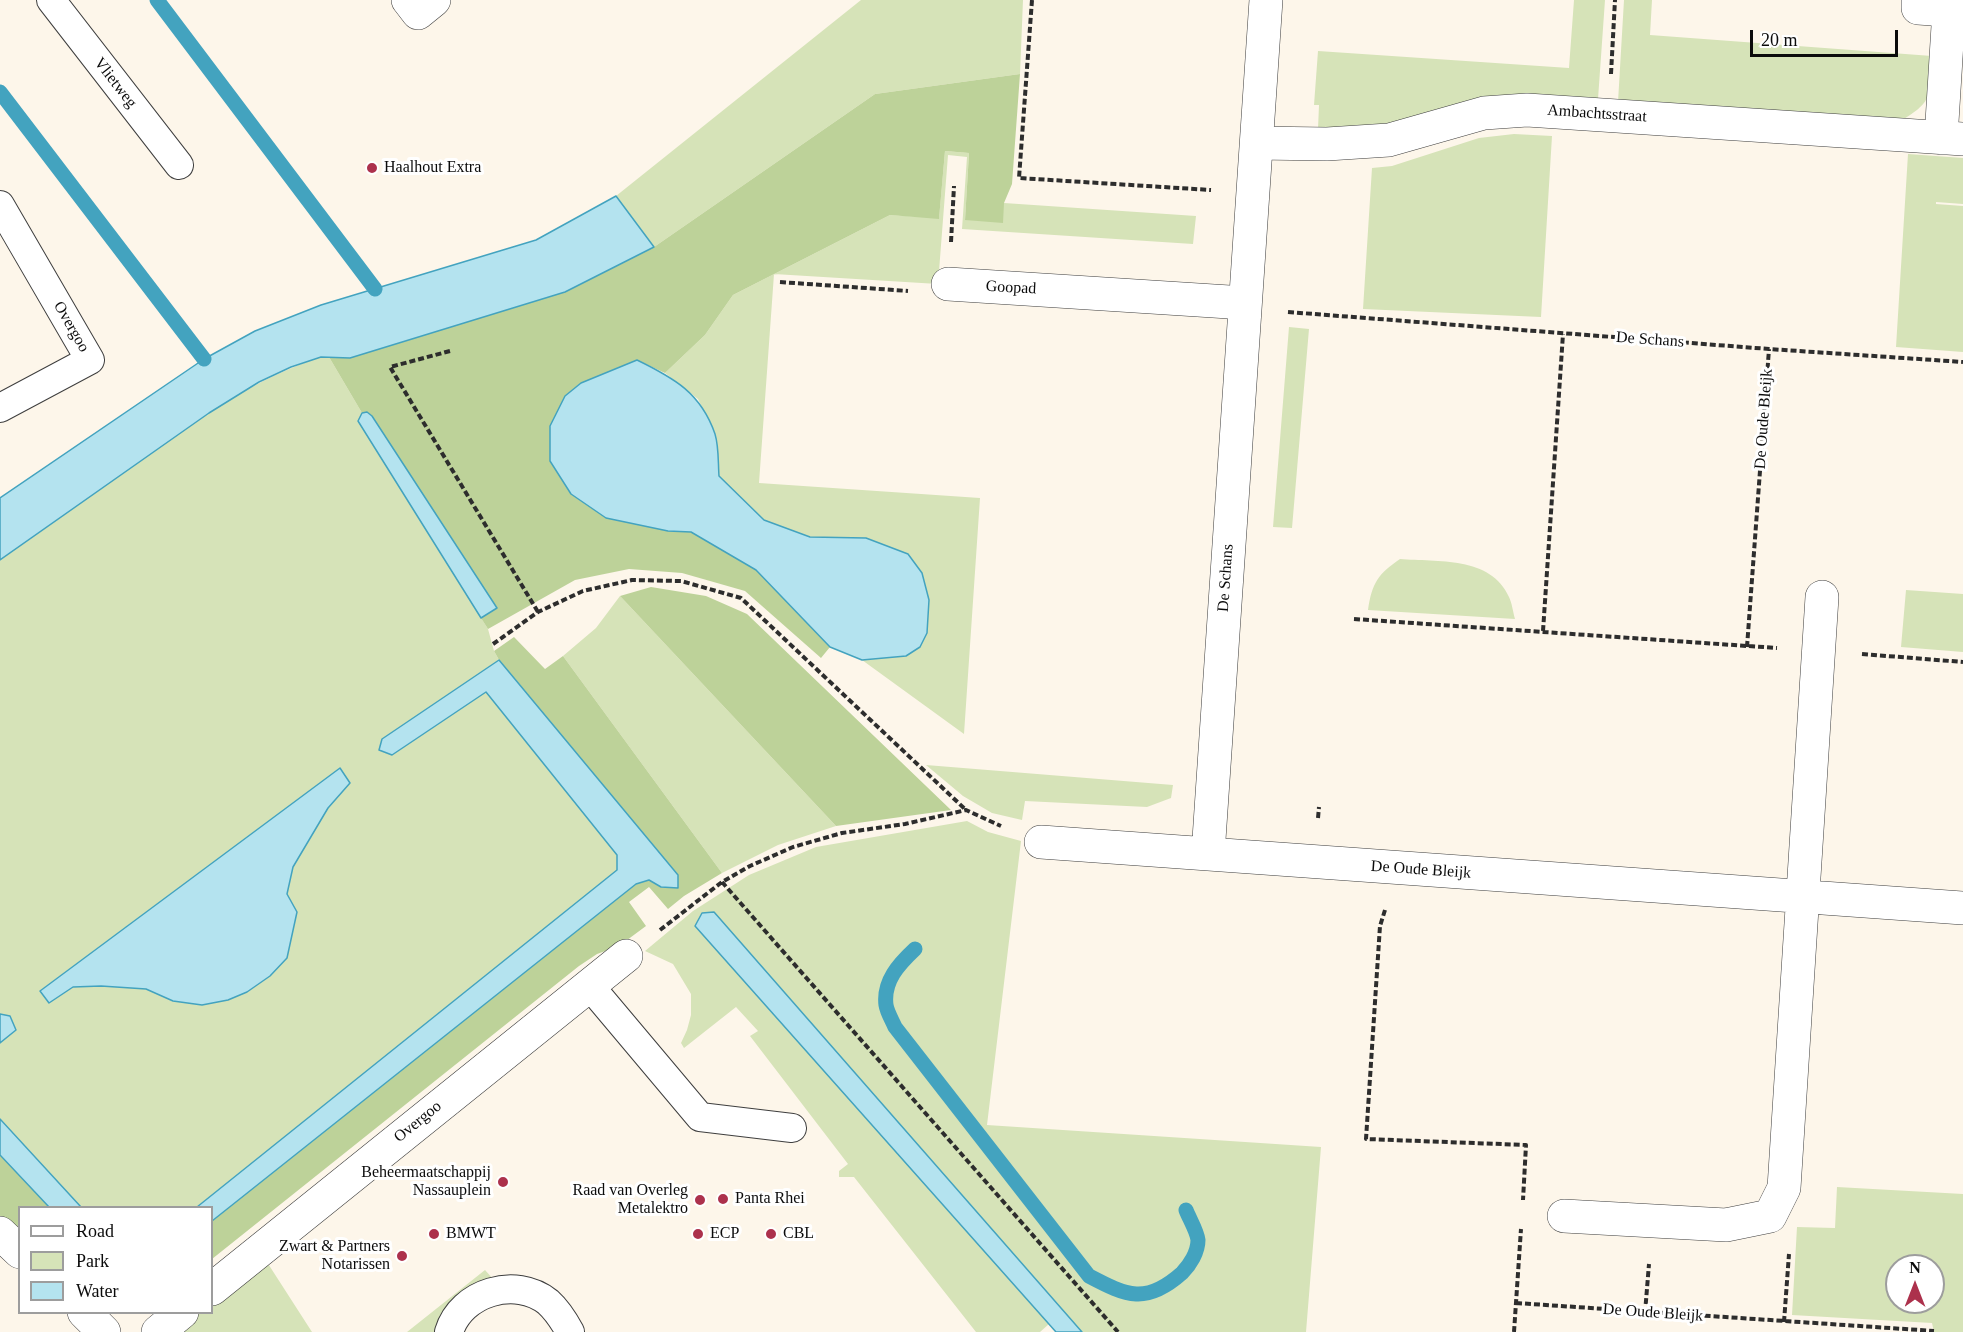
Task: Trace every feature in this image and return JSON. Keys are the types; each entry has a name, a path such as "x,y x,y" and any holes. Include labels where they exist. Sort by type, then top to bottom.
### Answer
{"street":[{"path":"408,0 418,13 434,0"},
{"name":"De Schans","path":"1208,854 1266,0"},
{"name":"Ambachtsstraat","path":"1257,143 1326,144 1389,140 1484,113 1527,110 1952,139 1956,10 1918,8 1918,0"},
{"name":"Goopad","path":"948,284 1245,303"},
{"path":"1564,1216 1726,1225 1770,1216 1784,1188 1822,597"},
{"name":"De Oude Bleijk","path":"1041,842 1963,908"},
{"name":"Overgoo","path":"213,1288 626,956"},
{"path":"0,1233 18,1250"},
{"path":"86,1314 104,1332"},
{"path":"158,1332 180,1314"}],"lane":[{"name":"Vlietweg","path":"51,0 179,165"},
{"name":"Overgoo","path":"0,205 90,360 0,408"},
{"path":"589,985 700,1118 792,1128"},
{"path":"449,1332 465,1307 483,1294 505,1289 527,1291 547,1301 562,1317 570,1332"}],"path":[{"path":"1032,0 1019,178 1253,192"},
{"path":"1614,25 1615,0"},
{"path":"780,282 938,293 948,284 954,186"},
{"name":"De Schans","path":"1245,303 1276,312 1769,350"},
{"path":"1543,631 1563,334"},
{"name":"De Oude Bleijk","path":"1747,647 1769,350 1963,362"},
{"path":"450,351 390,367 538,612"},
{"path":"493,644 538,612 583,591 632,580 681,581 741,598 966,810 1041,842"},
{"path":"1354,619 1963,662"},
{"path":"677,917 722,882 750,866 793,848 842,833 904,824 966,810"},
{"path":"1390,868 1387,904 1380,926 1366,1139 1526,1145 1522,1210"},
{"path":"722,882 1118,1332"},
{"path":"1770,1216 1790,1252 1784,1322"},
{"path":"1514,1332 1522,1221"},
{"path":"1645,1312 1652,1221"},
{"name":"De Oude Bleijk","path":"1516,1304 1934,1331"}],"green space":[{"path":"861,0 1023,0 1020,74 875,94 654,247 616,196"},
{"path":"1574,0 1605,0 1598,99 1373,129 1318,129 1319,105 1314,105 1318,51 1569,68"},
{"path":"1624,0 1652,0 1650,35 1932,56 1928,95 1920,108 1900,121 1618,102"},
{"path":"1020,74 1012,184 1004,203 1003,223 965,220 969,153 945,151 939,219 890,215 733,295 705,335 665,373 637,360 581,383 565,396 668,531 691,532 756,570 830,647 821,658 745,591 682,573 629,569 575,580 488,629 481,618 497,608 372,416 367,412 362,413 329,357 350,358 565,292 654,247 875,94"},
{"path":"1514,134 1552,136 1541,317 1363,309 1372,168 1392,166 1479,138"},
{"path":"945,151 969,153 965,220 1004,203 1196,216 1193,244 962,229 967,157 948,155 938,284 774,274 890,215 939,218"},
{"path":"1908,154 1963,158 1963,204 1936,202 1936,204 1963,206 1963,352 1896,347"},
{"path":"774,274 759,483 980,498 964,734 862,660 906,656 927,633 929,600 922,573 866,538 810,537 764,520 719,476 716,436 698,399 665,373 705,335 733,295"},
{"path":"1289,327 1309,329 1292,528 1273,527"},
{"path":"321,357 329,357 362,413 358,421 488,629 499,660 382,739 392,755 486,692 563,782 617,855 617,870 198,1206 80,1206 0,1119 0,1043 16,1030 10,1016 0,1014 0,560 209,413 273,376","holes":["340,768 350,783 328,808 293,867 287,894 297,912 287,958 247,992 228,1000 202,1005 173,1001 146,989 73,987 49,1003 41,990"]},
{"path":"1400,559 1462,564 1490,574 1501,584 1509,597 1515,619 1368,610 1377,580"},
{"path":"651,587 706,596 747,614 951,810 836,826 620,596"},
{"path":"1906,590 1963,594 1963,652 1901,647"},
{"path":"620,596 836,826 778,845 722,873 563,656 596,628"},
{"path":"514,637 545,669 563,656 722,873 684,896 668,909 649,887 629,902 646,926 619,946 597,954 579,966 213,1258 213,1220 636,884 649,880 661,887 678,888 678,875 499,660 494,651"},
{"path":"926,765 1173,785 1171,798 1147,807 1025,801 1022,820 992,813 963,796"},
{"path":"967,821 988,832 1021,841 987,1125 1321,1147 1306,1332 1082,1332 714,912 702,913 695,926 1049,1324 1040,1332 976,1332 854,1177 839,1177 839,1171 848,1164 750,1036 758,1031 736,1007 684,1048 681,1043 691,1015 691,994 673,964 645,951 693,911 749,875 816,847"},
{"path":"0,1153 48,1206 18,1206 18,1234 0,1216"},
{"path":"1837,1187 1963,1194 1963,1332 1934,1332 1932,1323 1792,1315 1797,1227 1835,1228"},
{"path":"265,1259 312,1332 171,1332 195,1314 213,1314 213,1300"},
{"path":"485,1270 494,1280 439,1332 407,1332"}],"water":[{"path":"616,196 654,247 565,292 350,358 321,357 291,367 259,382 209,413 0,560 0,498 204,359 255,331 321,305 536,240"},
{"path":"637,360 663,373 694,397 715,434 719,476 764,520 810,537 866,538 908,554 922,573 929,600 927,633 920,647 906,656 862,660 830,647 756,570 691,532 668,531 606,518 571,494 550,461 550,426 565,396 581,383"},
{"path":"367,412 372,416 497,608 481,618 358,421 362,413"},
{"path":"499,660 678,875 678,888 661,887 649,880 636,884 213,1220 213,1206 198,1206 617,870 617,855 486,692 392,755 379,750 382,739"},
{"path":"340,768 350,783 328,808 293,867 287,894 297,912 287,958 270,976 247,992 228,1000 202,1005 173,1001 146,989 101,986 73,987 49,1003 40,991"},
{"path":"714,912 1082,1332 1056,1332 695,926 702,913"},
{"path":"0,1014 10,1016 16,1030 0,1043"},
{"path":"0,1119 80,1206 48,1206 0,1155"}],"waterway":[{"path":"157,0 375,289"},
{"path":"0,92 204,359"},
{"path":"915,949 898,967 887,988 886,1005 895,1027 1089,1276 1114,1288 1136,1294 1158,1290 1169,1283 1185,1270 1197,1249 1197,1236 1186,1210"}],"place":[{"name":"Haalhout Extra","path":"372,168"},
{"name":"Beheermaatschappij Nassauplein","path":"503,1182"},
{"name":"Panta Rhei","path":"723,1199"},
{"name":"Raad van Overleg Metalektro","path":"700,1200"},
{"name":"BMWT","path":"434,1234"},
{"name":"ECP","path":"698,1234"},
{"name":"CBL","path":"771,1234"},
{"name":"Zwart & Partners Notarissen","path":"402,1256"}]}
